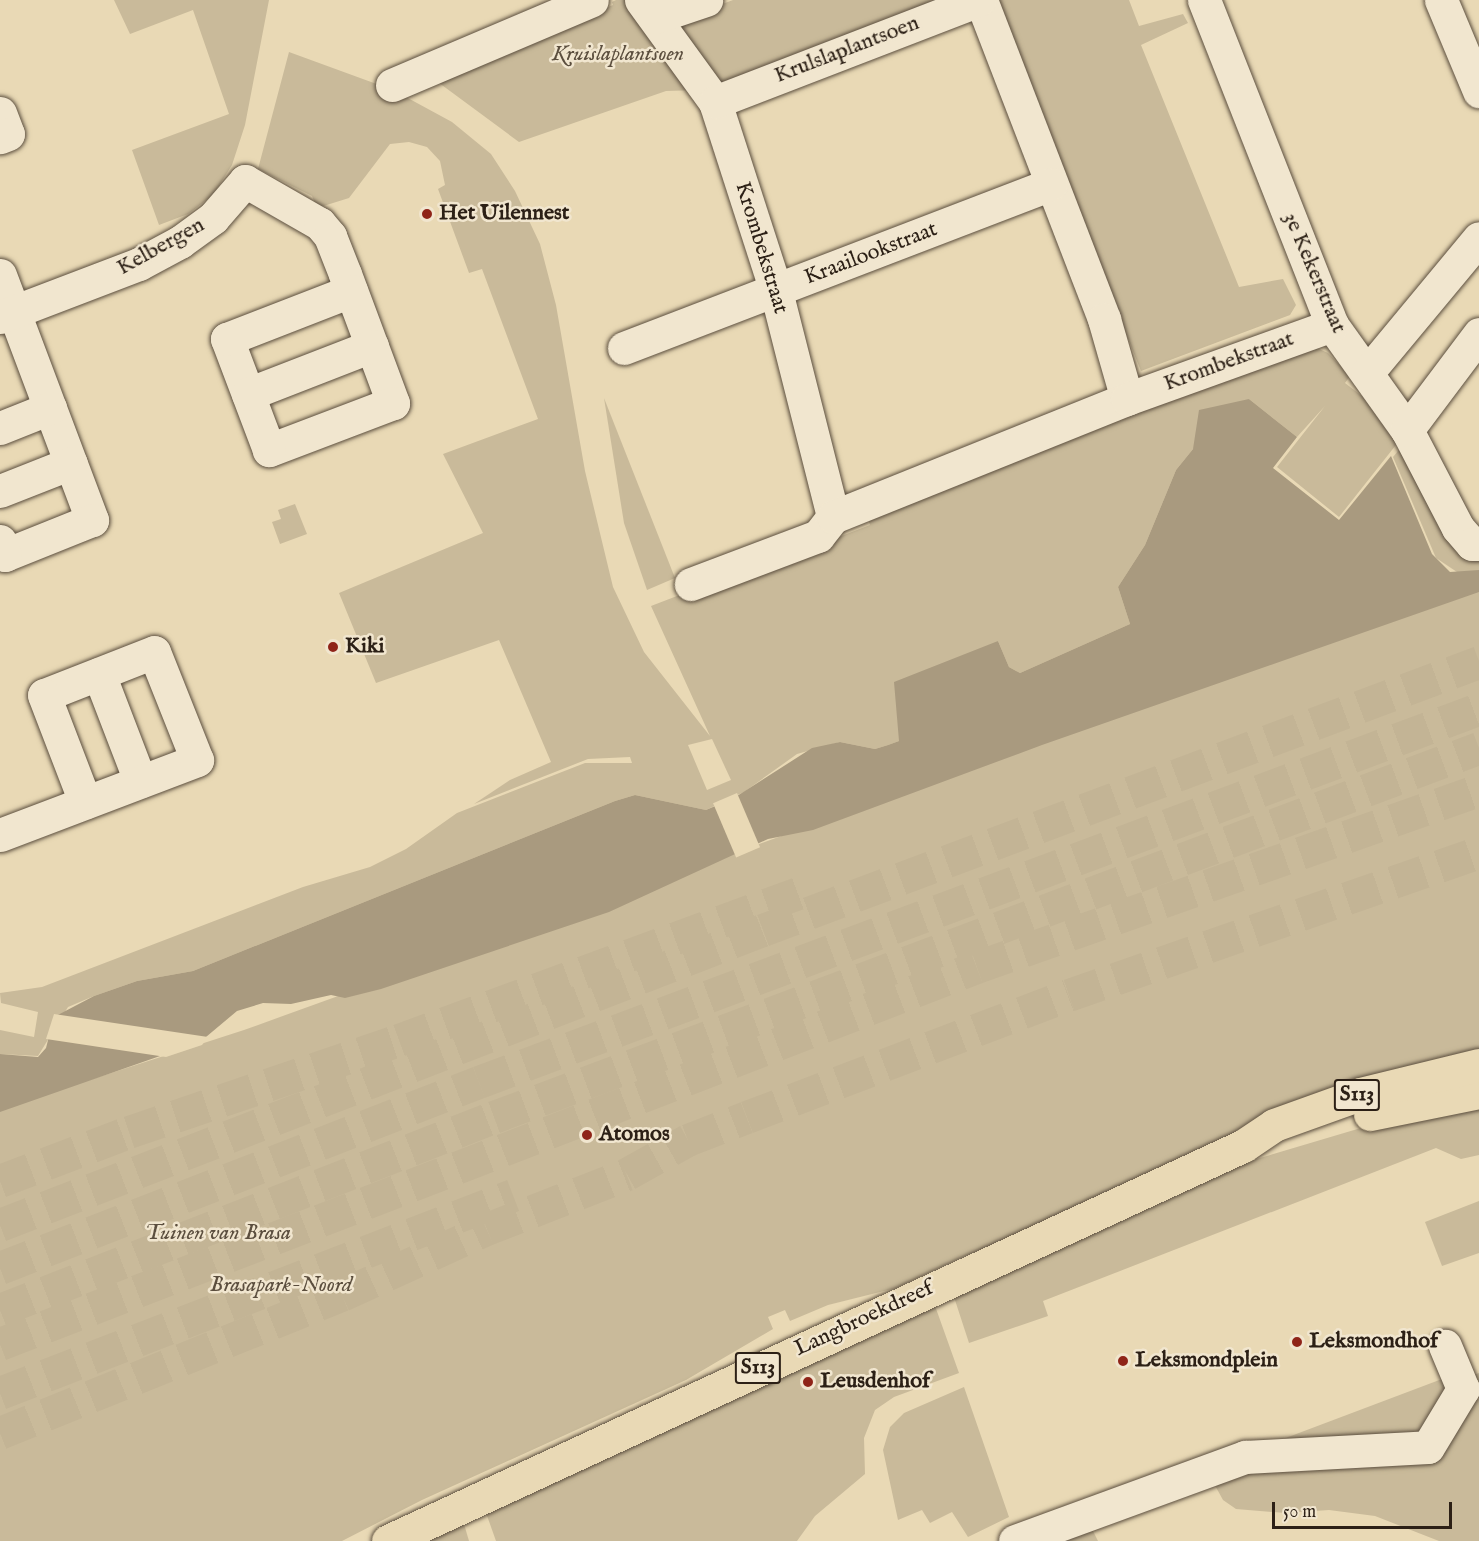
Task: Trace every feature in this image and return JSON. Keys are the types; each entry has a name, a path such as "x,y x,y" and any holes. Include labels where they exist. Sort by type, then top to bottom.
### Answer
{"main road":[{"name":"Langbroekdreef","path":"388,1541 1243,1146 1274,1125 1360,1094 1479,1065"},
{"name":"Langbroekdreef","path":"1243,1146 1279,1141 1334,1123 1479,1092"}],"street":[{"path":"392,85 592,0"},
{"path":"648,8 706,0"},
{"path":"980,0 1104,319 1127,399"},
{"name":"Krulslaplantsoen","path":"715,102 980,0"},
{"name":"3e Kekerstraat","path":"1204,0 1332,325 1407,430 1468,536"},
{"path":"1441,0 1479,91"},
{"name":"Krombekstraat","path":"648,8 715,102 776,291 833,517"},
{"path":"0,113 8,134 0,137"},
{"name":"Kelbergen","path":"7,314 139,264 180,242 213,218 245,181 320,224 330,236 351,291 372,346 393,403 269,450 227,339 351,291"},
{"name":"Kraailookstraat","path":"624,348 1050,184"},
{"path":"1367,373 1479,238"},
{"path":"0,275 7,314 50,408 92,520 5,555 0,541"},
{"name":"Krombekstraat","path":"691,584 818,536 833,517 1127,399 1332,325"},
{"path":"1407,430 1479,334"},
{"path":"248,394 372,346"},
{"path":"0,428 50,408"},
{"path":"0,491 71,463"},
{"path":"0,835 197,760 154,652 44,695 85,802"},
{"path":"99,674 140,781"},
{"path":"1027,1537 1245,1457 1428,1447 1463,1389 1445,1346"}],"green space":[{"path":"114,0 269,0 245,125 232,165 213,195 188,214 159,225 132,150 229,114 193,10 130,34"},
{"name":"Kruislaplantsoen","path":"630,0 686,18 733,0 955,0 732,89 666,91 519,142 431,77 613,5 612,2"},
{"path":"992,0 1129,0 1139,26 1183,14 1188,23 1141,45 1239,287 1283,279 1296,305 1290,315 1141,371"},
{"path":"289,52 393,90 452,122 491,154 515,191 540,244 556,305 585,471 613,587 644,652 710,736 651,606 690,591 692,594 870,525 867,516 1298,348 1317,348 1328,353 1350,376 1345,383 1407,431 1339,517 1277,467 1325,406 1297,437 1249,399 1193,449 1176,470 1145,545 1118,587 1130,624 1020,673 1009,667 998,641 899,721 899,741 875,749 840,742 797,754 744,792 706,810 635,795 615,801 193,971 137,981 94,996 68,1007 38,1056 0,1054 0,1030 34,1037 38,1012 1,1003 0,993 42,987 303,887 370,867 406,849 457,813 585,763 632,763 630,757 588,759 474,804 510,780 551,762 499,640 376,683 339,593 483,533 443,454 538,419 482,269 469,273 438,189 445,185 440,161 427,147 409,142 390,144 349,198 317,208 312,196 258,169","holes":["712,739 731,780 707,790 688,745"]},
{"path":"604,398 675,578 647,590 624,523"},
{"path":"1409,438 1479,559 1479,573 1466,578 1436,558 1393,457"},
{"path":"295,504 307,534 280,544 272,522 281,519 278,510"},
{"name":"Brasapark-Noord","path":"1479,584 1479,1056 962,1257 896,1288 828,1305 790,1321 785,1310 768,1317 773,1329 686,1380 422,1500 342,1541 0,1541 0,1109 244,1030"},
{"path":"1479,1104 1479,1155 1461,1159 1436,1148 1043,1301 1048,1316 969,1343 953,1294 1250,1161 1381,1122"},
{"path":"1479,1201 1479,1253 1442,1266 1425,1222"},
{"path":"934,1303 959,1373 894,1397 875,1410 864,1438 865,1474 815,1516 797,1541 496,1541 485,1510"},
{"path":"1479,1373 1479,1541 1439,1541 1375,1516 1329,1510 1286,1513 1236,1509 1223,1500 1212,1480 1227,1473 1402,1453 1466,1378"},
{"path":"1442,1379 1449,1388 1437,1424 1413,1433 1283,1439"},
{"path":"964,1387 1009,1517 968,1537 952,1512 930,1523 922,1510 898,1520 883,1450 890,1427 904,1413"},
{"path":"464,1524 469,1541 426,1541"},
{"path":"1090,1525 1098,1541 1056,1541"}],"shaded area":[{"path":"1249,399 1297,437 1273,468 1339,520 1391,456 1432,554 1450,572 1479,570 1479,592 1042,745 813,830 768,839 609,912 381,989 345,998 331,995 291,1004 263,1003 237,1011 200,1042 0,1112 0,1054 38,1057 46,1048 54,1017 94,996 137,981 193,971 615,801 635,795 706,810 734,798 812,748 840,742 875,749 888,745 899,741 894,682 998,641 1009,667 1020,673 1130,624 1118,587 1145,545 1176,470 1193,449 1199,410"}],"pier":[{"path":"737,793 760,847 736,857 713,803"},
{"path":"54,1014 208,1037 202,1045 166,1057 46,1039"}],"tunnel":[{"path":"0,1225 763,930 1479,662"},
{"path":"0,1268 479,1082 1479,709"},
{"path":"0,1310 494,1117 1479,748"},
{"path":"0,1344 977,967 1479,790"},
{"path":"0,1433 342,1295 487,1229 627,1174 688,1140 1069,995 1479,852"},
{"path":"0,1181 129,1132 399,1040 803,891"},
{"path":"0,1393 513,1195"}],"place":[{"name":"Het Uilennest","path":"427,214"},
{"name":"Kiki","path":"333,647"},
{"name":"Atomos","path":"587,1135"},
{"name":"Leksmondhof","path":"1297,1342"},
{"name":"Leksmondplein","path":"1123,1361"},
{"name":"Leusdenhof","path":"808,1382"}],"park label":[{"name":"Tuinen van Brasa","path":"218,1234"}]}
